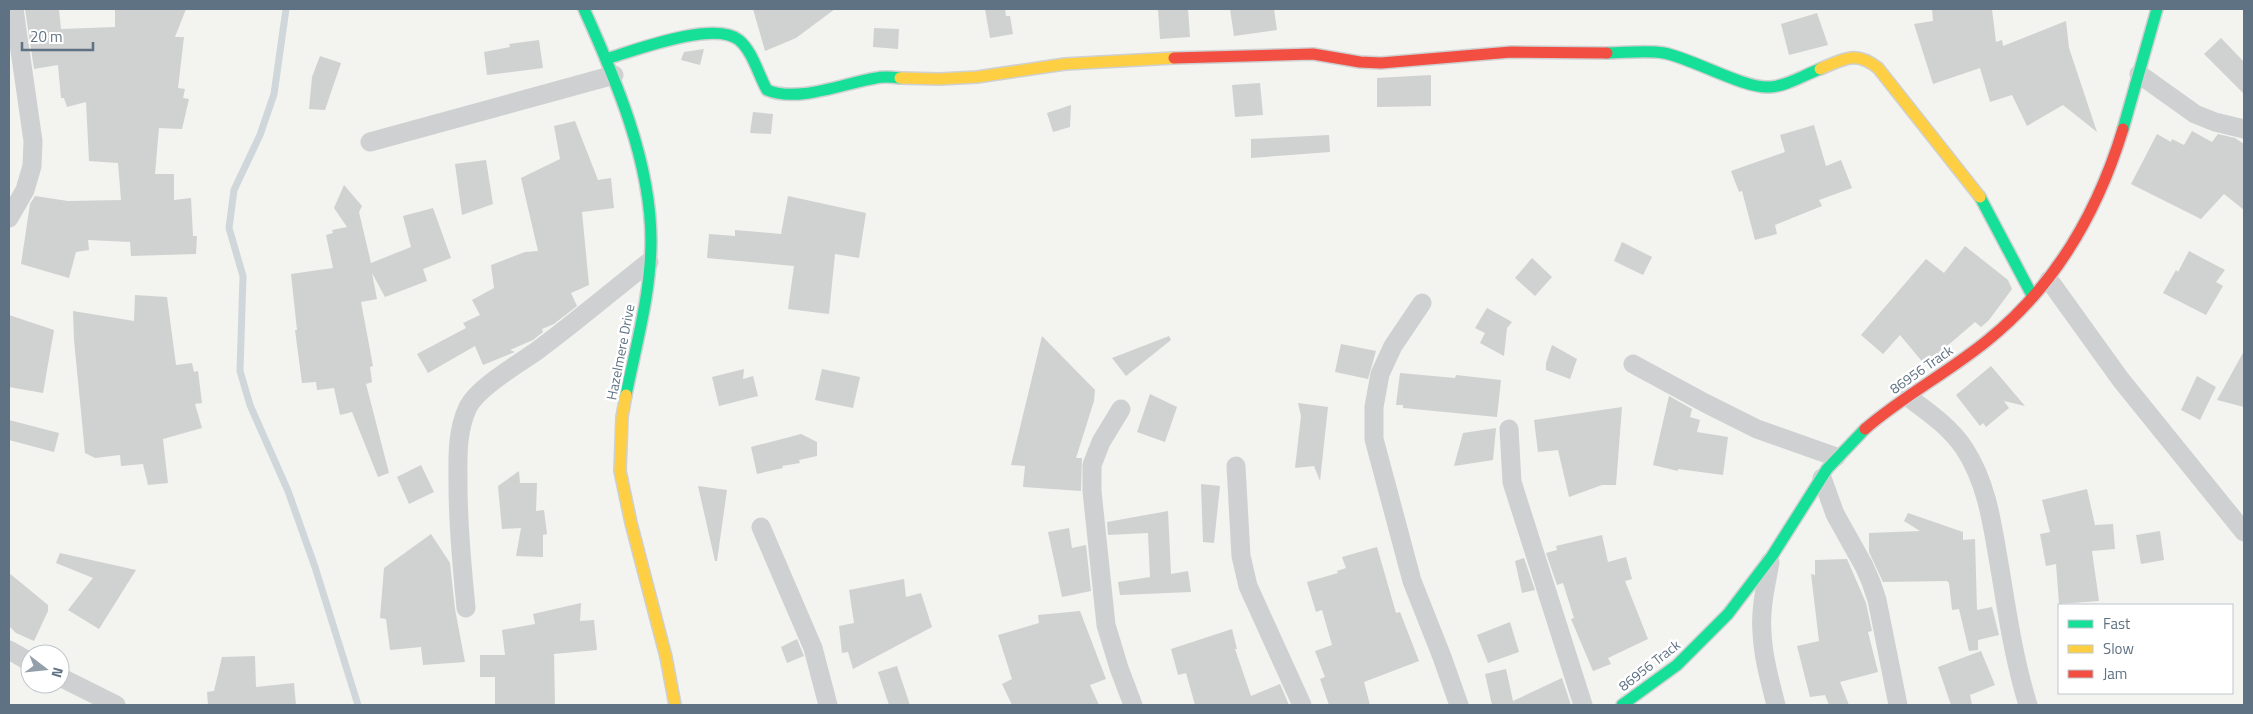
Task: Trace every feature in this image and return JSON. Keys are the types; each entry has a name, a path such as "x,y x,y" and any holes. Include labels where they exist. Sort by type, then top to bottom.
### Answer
{"street":[{"path":"9,218 25,190 32,166 33,141 21,43 14,9"},
{"name":"Hazelmere Drive","path":"584,9 610,67 632,133 645,184 651,242 646,297 622,417 620,471 631,523 666,657 675,705"},
{"name":"86956 Track","path":"1622,705 1676,666 1713,630 1749,587 1836,457 1864,430 2008,324 2049,280 2091,215 2114,164 2157,9"},
{"path":"370,142 610,67 679,38 712,32 730,34 740,41 749,51 767,90 779,95 795,95 879,77 932,79 977,77 1065,64 1145,58 1313,54 1360,62 1381,63 1511,52 1663,53 1695,62 1755,86 1770,87 1786,83 1841,60 1856,56 1867,58 1878,68 1979,195 2002,234 2033,297"},
{"path":"2139,74 2195,114 2214,122 2244,129"},
{"path":"466,608 458,527 458,444 462,424 469,406 475,397 506,372 538,350 649,262"},
{"path":"2049,280 2121,380 2244,532"},
{"path":"1422,303 1393,346 1380,374 1374,407 1374,439 1412,581 1459,705"},
{"path":"1633,364 1757,429 1836,457"},
{"path":"1908,397 1944,424 1963,447 1978,473 1990,512 2010,633 2028,705"},
{"path":"1121,409 1101,442 1092,465 1092,491 1106,625 1118,668 1133,705"},
{"path":"1509,428 1512,482 1583,705"},
{"path":"1236,466 1241,556 1248,586 1302,705"},
{"path":"1822,478 1835,514 1871,582 1877,600 1898,705"},
{"path":"761,527 813,648 828,705"},
{"path":"1771,556 1762,607 1762,632 1766,662 1776,705"},
{"path":"9,650 20,656"},
{"path":"70,682 116,705"}],"building":[{"path":"25,9 59,9 61,29 115,27 115,9 186,9 175,37 184,37 178,88 185,89 183,98 189,99 182,129 159,128 155,174 174,174 174,200 191,198 193,236 197,236 196,254 131,256 130,242 88,240 89,250 76,252 69,278 21,264 30,204 35,196 68,201 121,200 118,163 89,161 86,102 67,107 64,98 61,98 58,65 34,69"},
{"path":"753,9 835,9 796,38 765,51"},
{"path":"985,9 1005,9 1006,16 1010,16 1013,34 990,38"},
{"path":"1158,9 1188,9 1190,37 1160,39"},
{"path":"1230,9 1274,9 1277,30 1234,36"},
{"path":"1932,9 1992,9 1996,42 2002,40 2003,46 2066,21 2069,48 2097,132 2063,105 2027,126 2012,95 1990,102 1980,68 1933,84 1914,24 1933,21"},
{"path":"1817,13 1828,45 1789,55 1781,24"},
{"path":"874,28 899,29 898,49 873,47"},
{"path":"2221,38 2244,62 2244,94 2204,54"},
{"path":"539,40 543,68 487,75 484,52 510,47 509,44"},
{"path":"704,49 700,65 681,60 684,52"},
{"path":"320,56 341,63 325,110 309,109 312,77"},
{"path":"1431,75 1431,106 1377,107 1377,78"},
{"path":"1260,83 1263,115 1235,117 1232,85"},
{"path":"1071,105 1070,127 1053,132 1047,113"},
{"path":"753,112 773,114 771,134 750,133"},
{"path":"575,121 598,180 611,178 614,208 582,212 589,285 571,293 577,306 554,324 542,329 543,332 533,340 510,350 515,352 483,365 475,346 428,373 417,354 466,328 463,323 480,315 472,300 494,288 491,265 525,252 538,251 521,178 560,159 554,126"},
{"path":"1814,125 1826,166 1841,160 1852,188 1819,200 1822,206 1775,225 1777,234 1755,240 1742,191 1739,192 1731,171 1785,152 1780,135"},
{"path":"2192,131 2212,142 2218,134 2235,138 2244,144 2244,210 2224,194 2201,219 2131,184 2157,134 2171,142 2172,139 2184,145"},
{"path":"1329,135 1330,152 1251,158 1251,139"},
{"path":"486,160 493,204 462,215 455,164"},
{"path":"344,185 362,206 359,212 371,263 411,247 403,216 433,208 451,258 423,269 427,281 385,297 372,273 377,299 361,302 373,366 370,367 372,382 366,384 389,473 378,477 352,412 340,415 334,388 317,390 316,382 302,383 295,330 297,330 291,274 333,268 326,235 333,233 332,230 347,227 334,208"},
{"path":"788,196 866,213 859,258 835,254 829,314 788,309 794,266 707,258 709,234 735,236 735,230 781,234"},
{"path":"1622,242 1652,257 1643,275 1614,261"},
{"path":"1965,246 2008,280 2012,289 1989,320 1981,327 1975,322 1925,365 1900,335 1883,354 1861,335 1926,259 1944,273"},
{"path":"2189,251 2225,270 2216,282 2223,286 2206,315 2163,293 2176,270 2178,272"},
{"path":"1532,258 1552,277 1535,296 1515,278"},
{"path":"135,295 167,297 176,365 192,363 194,372 198,371 202,403 195,404 202,428 163,439 168,483 148,485 143,464 121,466 120,455 95,458 85,453 73,311 134,321"},
{"path":"1487,308 1512,322 1507,328 1504,356 1480,343 1485,333 1475,328"},
{"path":"9,315 54,330 43,393 9,387"},
{"path":"1042,336 1095,390 1094,401 1076,458 1082,458 1081,491 1023,487 1025,466 1011,465"},
{"path":"1169,336 1171,340 1126,376 1112,358"},
{"path":"1341,344 1376,351 1368,379 1335,372"},
{"path":"1552,345 1577,359 1570,379 1546,370 1546,363"},
{"path":"2244,351 2244,407 2217,400"},
{"path":"1991,366 2025,406 2004,401 2009,408 1986,427 1983,423 1980,426 1956,395"},
{"path":"744,369 743,379 753,376 758,396 719,406 712,377"},
{"path":"822,369 860,377 853,408 815,400"},
{"path":"1400,373 1455,378 1456,375 1501,380 1497,417 1403,408 1403,405 1396,405"},
{"path":"2197,376 2216,387 2200,420 2181,410"},
{"path":"1150,394 1177,407 1165,442 1137,432"},
{"path":"1669,396 1692,409 1690,417 1700,420 1697,432 1728,437 1723,475 1678,469 1678,471 1653,465"},
{"path":"1298,403 1328,407 1320,481 1314,466 1295,468 1301,416"},
{"path":"1622,407 1616,485 1602,485 1569,497 1558,450 1538,452 1534,420"},
{"path":"9,420 59,433 54,452 9,440"},
{"path":"1496,428 1493,460 1454,466 1463,433"},
{"path":"801,434 817,442 817,456 799,460 800,463 782,466 783,468 757,474 751,447"},
{"path":"421,465 434,492 409,504 397,477"},
{"path":"519,471 520,483 537,483 536,511 544,510 547,534 543,535 543,557 516,556 521,528 502,529 498,486"},
{"path":"1201,484 1220,486 1214,543 1203,542"},
{"path":"698,486 727,490 717,561 715,561"},
{"path":"2087,489 2095,525 2113,524 2115,549 2092,551 2099,601 2059,604 2056,564 2046,566 2040,534 2050,532 2042,500"},
{"path":"1168,511 1171,574 1188,571 1191,592 1120,595 1118,582 1150,577 1148,533 1108,535 1107,522"},
{"path":"1908,513 1963,532 1963,540 1975,539 1977,610 1992,607 1999,635 1978,640 1978,650 1969,651 1959,609 1952,610 1949,583 1947,581 1883,582 1869,552 1869,533 1920,531 1904,521"},
{"path":"1069,528 1072,548 1086,545 1091,591 1062,597 1048,532"},
{"path":"2160,531 2164,560 2141,564 2136,535"},
{"path":"431,534 450,563 455,609 465,662 423,665 421,647 390,650 386,619 380,618 384,568"},
{"path":"1602,535 1608,562 1626,557 1632,579 1625,581 1648,639 1608,658 1611,664 1593,671 1571,619 1574,618 1563,583 1557,585 1546,553 1557,550 1556,546"},
{"path":"1377,547 1396,613 1400,612 1419,661 1364,682 1370,705 1329,705 1320,679 1325,677 1315,651 1332,645 1322,610 1316,612 1307,582 1338,573 1337,571 1346,568 1342,557"},
{"path":"60,553 136,570 99,629 68,610 93,578 56,563"},
{"path":"1524,558 1535,590 1522,593 1515,561"},
{"path":"1847,559 1866,603 1872,631 1868,632 1878,672 1840,682 1849,705 1829,705 1825,695 1810,697 1797,646 1819,641 1811,574 1815,575 1815,560"},
{"path":"9,573 48,605 48,611 34,641 16,633 9,626"},
{"path":"904,579 906,597 921,593 932,627 853,669 848,652 842,653 839,626 854,623 849,590"},
{"path":"581,603 580,621 594,620 597,650 554,654 555,704 495,704 495,677 480,677 480,655 505,655 502,630 535,624 533,614"},
{"path":"1080,611 1106,679 1090,685 1099,705 1012,705 1002,684 1012,679 998,635 1039,623 1038,615"},
{"path":"1510,622 1519,652 1488,663 1477,635"},
{"path":"1232,629 1237,649 1235,649 1251,696 1280,684 1289,705 1195,705 1186,673 1178,675 1171,649"},
{"path":"797,639 804,656 787,663 781,647"},
{"path":"1981,651 1995,685 1970,695 1972,705 1951,705 1938,667"},
{"path":"255,656 256,687 294,683 296,705 208,705 207,692 214,691 222,657"},
{"path":"897,666 910,705 889,705 878,672"},
{"path":"1506,669 1513,701 1562,678 1571,705 1492,705 1485,674"}],"waterway":[{"path":"286,9 274,94 260,135 234,190 229,228 243,276 240,371 250,405 288,491 315,567 358,705"}],"traffic: fast":[{"path":"584,9 630,122 645,181 649,211 651,241 648,280 626,395"},
{"path":"2123,129 2157,9"},
{"path":"606,59 674,39 712,33 727,35 739,40 752,57 767,90 779,93 793,94 821,91 879,77 900,78"},
{"path":"1607,53 1664,53 1690,61 1733,79 1770,87 1783,85 1820,69"},
{"path":"1980,197 2033,297"},
{"path":"1622,705 1677,665 1728,614 1772,556 1827,469 1865,429"}],"traffic: slow":[{"path":"900,78 940,79 977,77 1065,64 1174,58"},
{"path":"1820,69 1850,58 1863,59 1878,68 1980,197"},
{"path":"626,395 622,417 620,471 631,523 666,657 675,705"}],"traffic: jam":[{"path":"1174,58 1313,54 1360,62 1381,63 1511,52 1607,53"},
{"path":"1865,429 1988,340 2034,296 2054,271 2087,218 2101,189 2123,129"}]}
